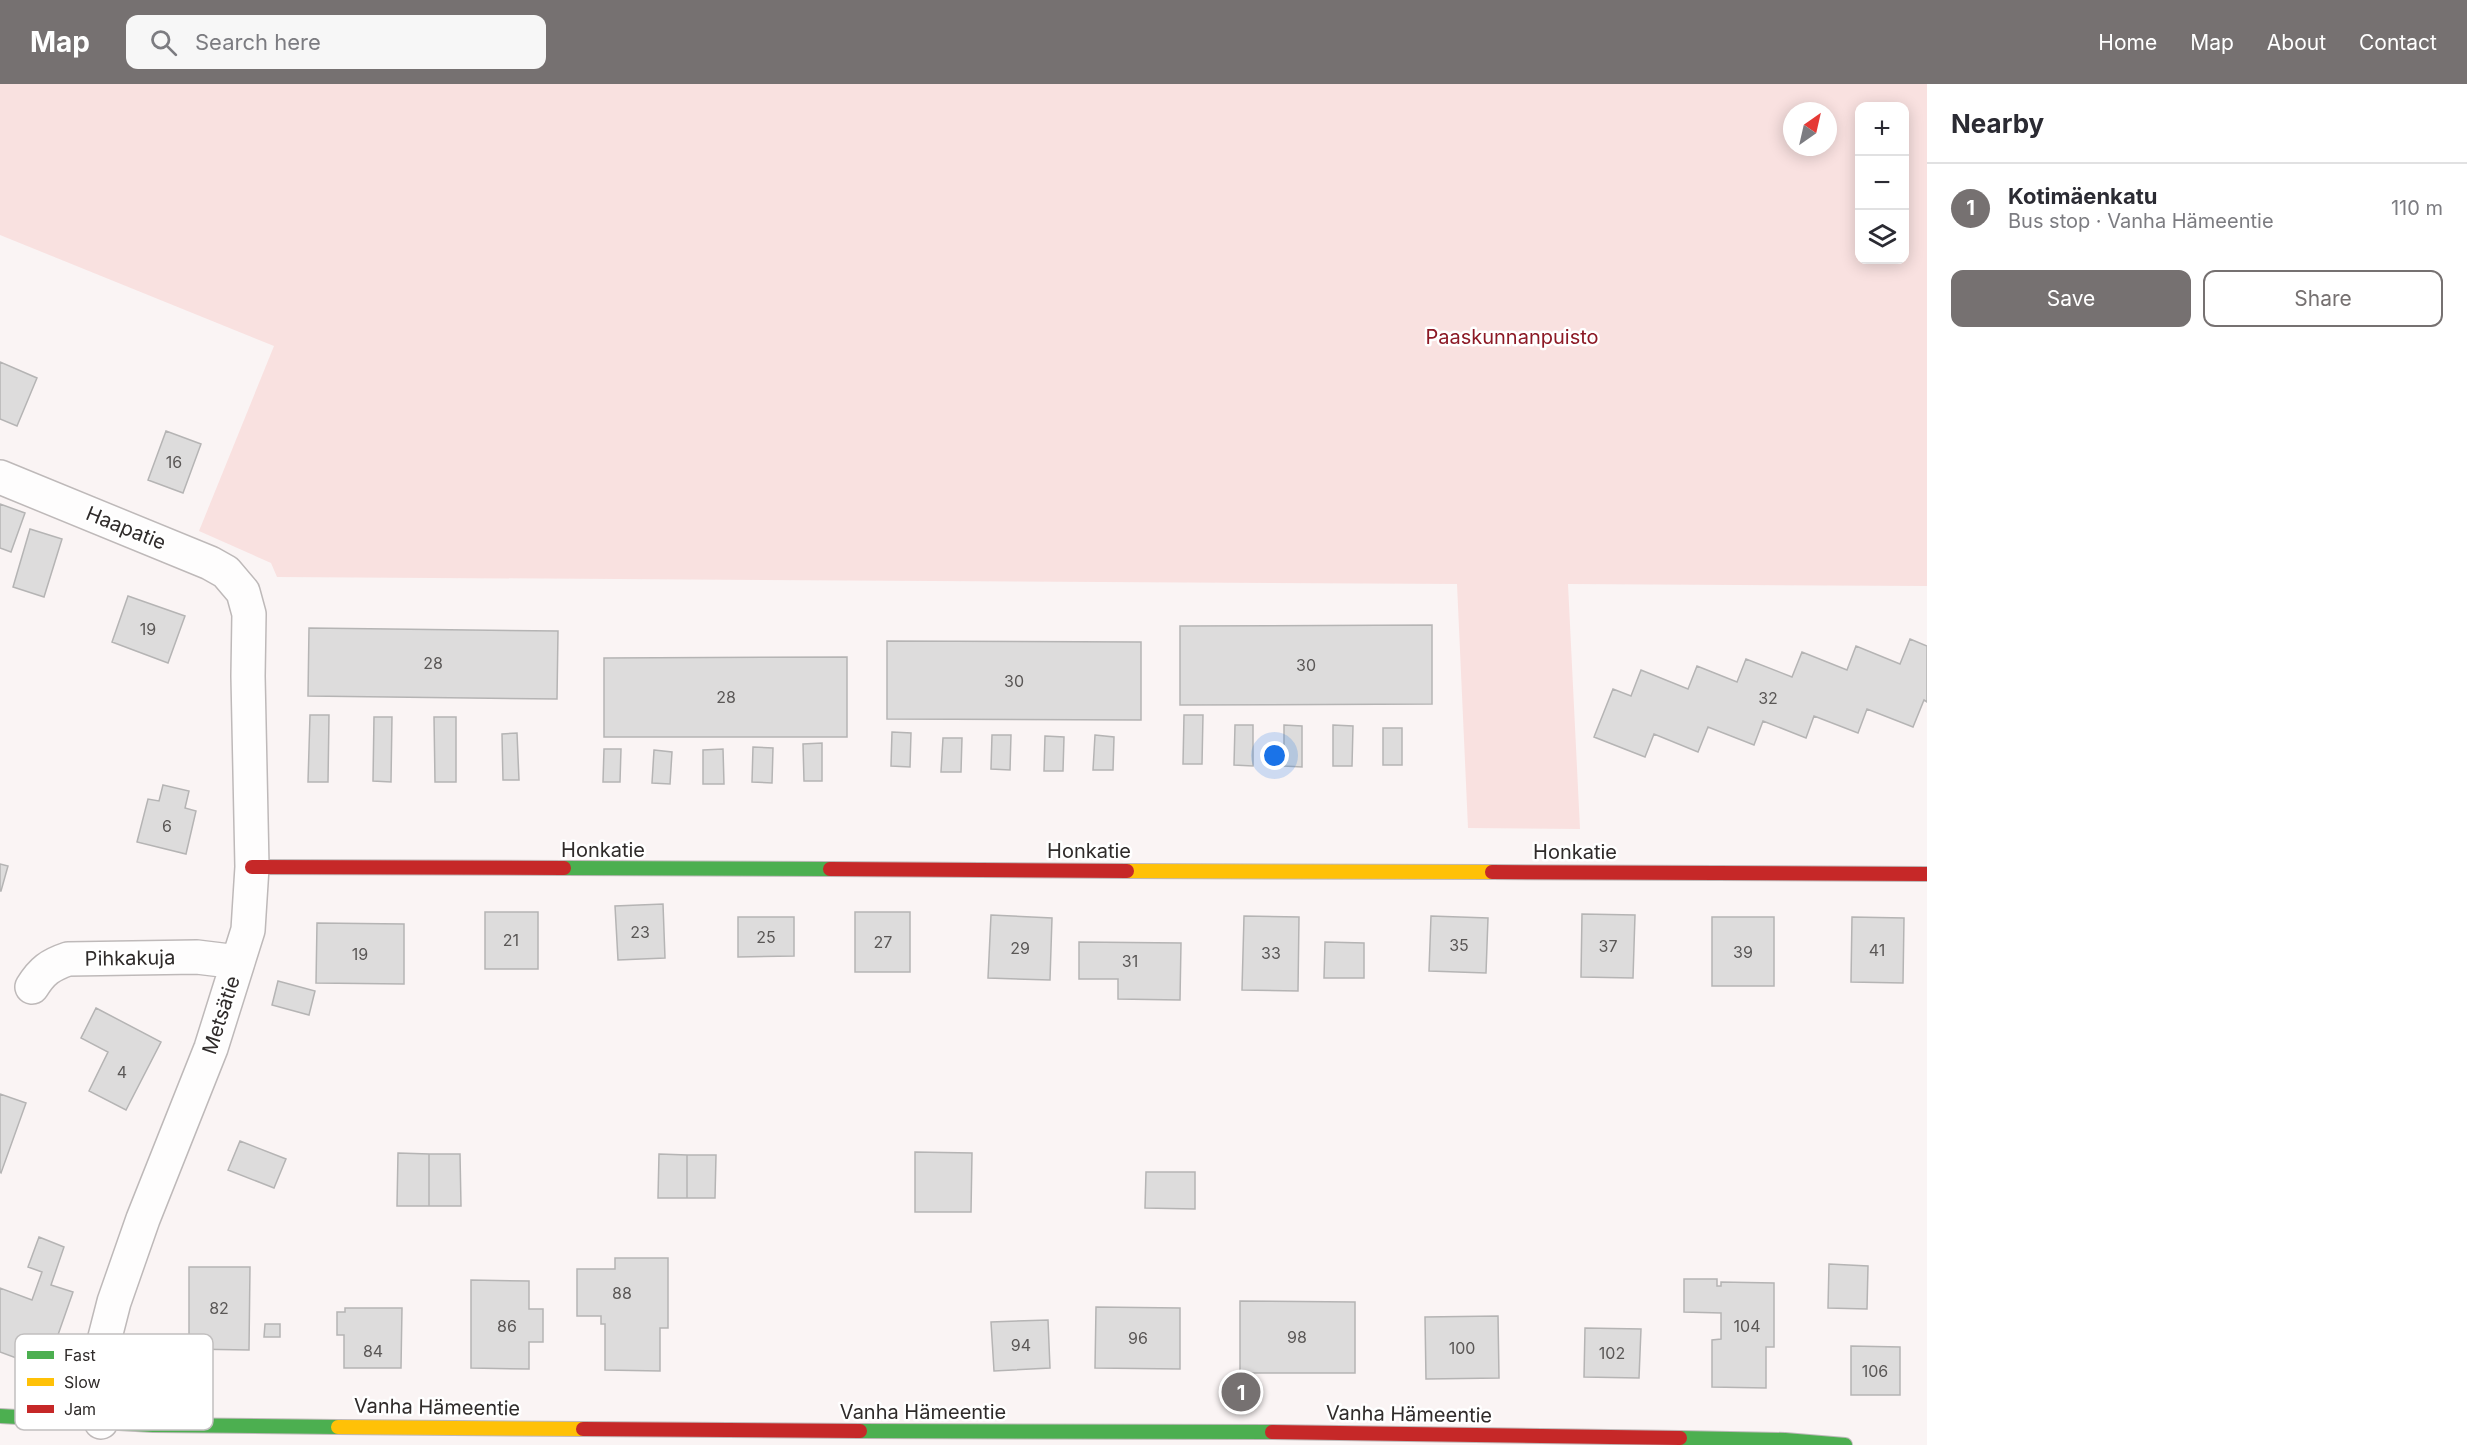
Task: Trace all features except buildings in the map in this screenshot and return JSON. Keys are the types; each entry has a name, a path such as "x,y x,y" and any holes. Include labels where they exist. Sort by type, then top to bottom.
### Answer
{"street":[{"name":"Haapatie","path":"0,477 210,563 226,572 243,592"},
{"name":"Metsätie","path":"106,1334 114,1302 143,1219 211,1048 248,930 252,867 249,614 243,592"},
{"name":"Honkatie","path":"252,867 1927,874"},
{"name":"Pihkakuja","path":"32,987 40,973 51,965 68,959 198,957 238,962"},
{"name":"Vanha Hämeentie","path":"0,1416 15,1417"},
{"name":"Vanha Hämeentie","path":"213,1425 930,1432 1845,1445"}],"green space":[{"name":"Paaskunnanpuisto","path":"0,84 1927,84 1927,586 1568,584 1580,829 1468,828 1457,584 277,577 271,563 199,531 274,346 0,235"}],"traffic: fast":[{"path":"564,868 830,869"},
{"path":"0,1416 15,1417"},
{"path":"213,1426 338,1427"},
{"path":"860,1431 1272,1432"},
{"path":"1680,1438 1785,1440 1845,1445"}],"traffic: slow":[{"path":"1127,871 1492,872"},
{"path":"338,1427 583,1429"}],"traffic: jam":[{"path":"252,867 564,868"},
{"path":"830,869 1127,871"},
{"path":"1492,872 1927,874"},
{"path":"583,1429 860,1431"},
{"path":"1272,1432 1680,1438"}],"place":[{"name":"Kotimäenkatu","path":"1241,1392"}]}
